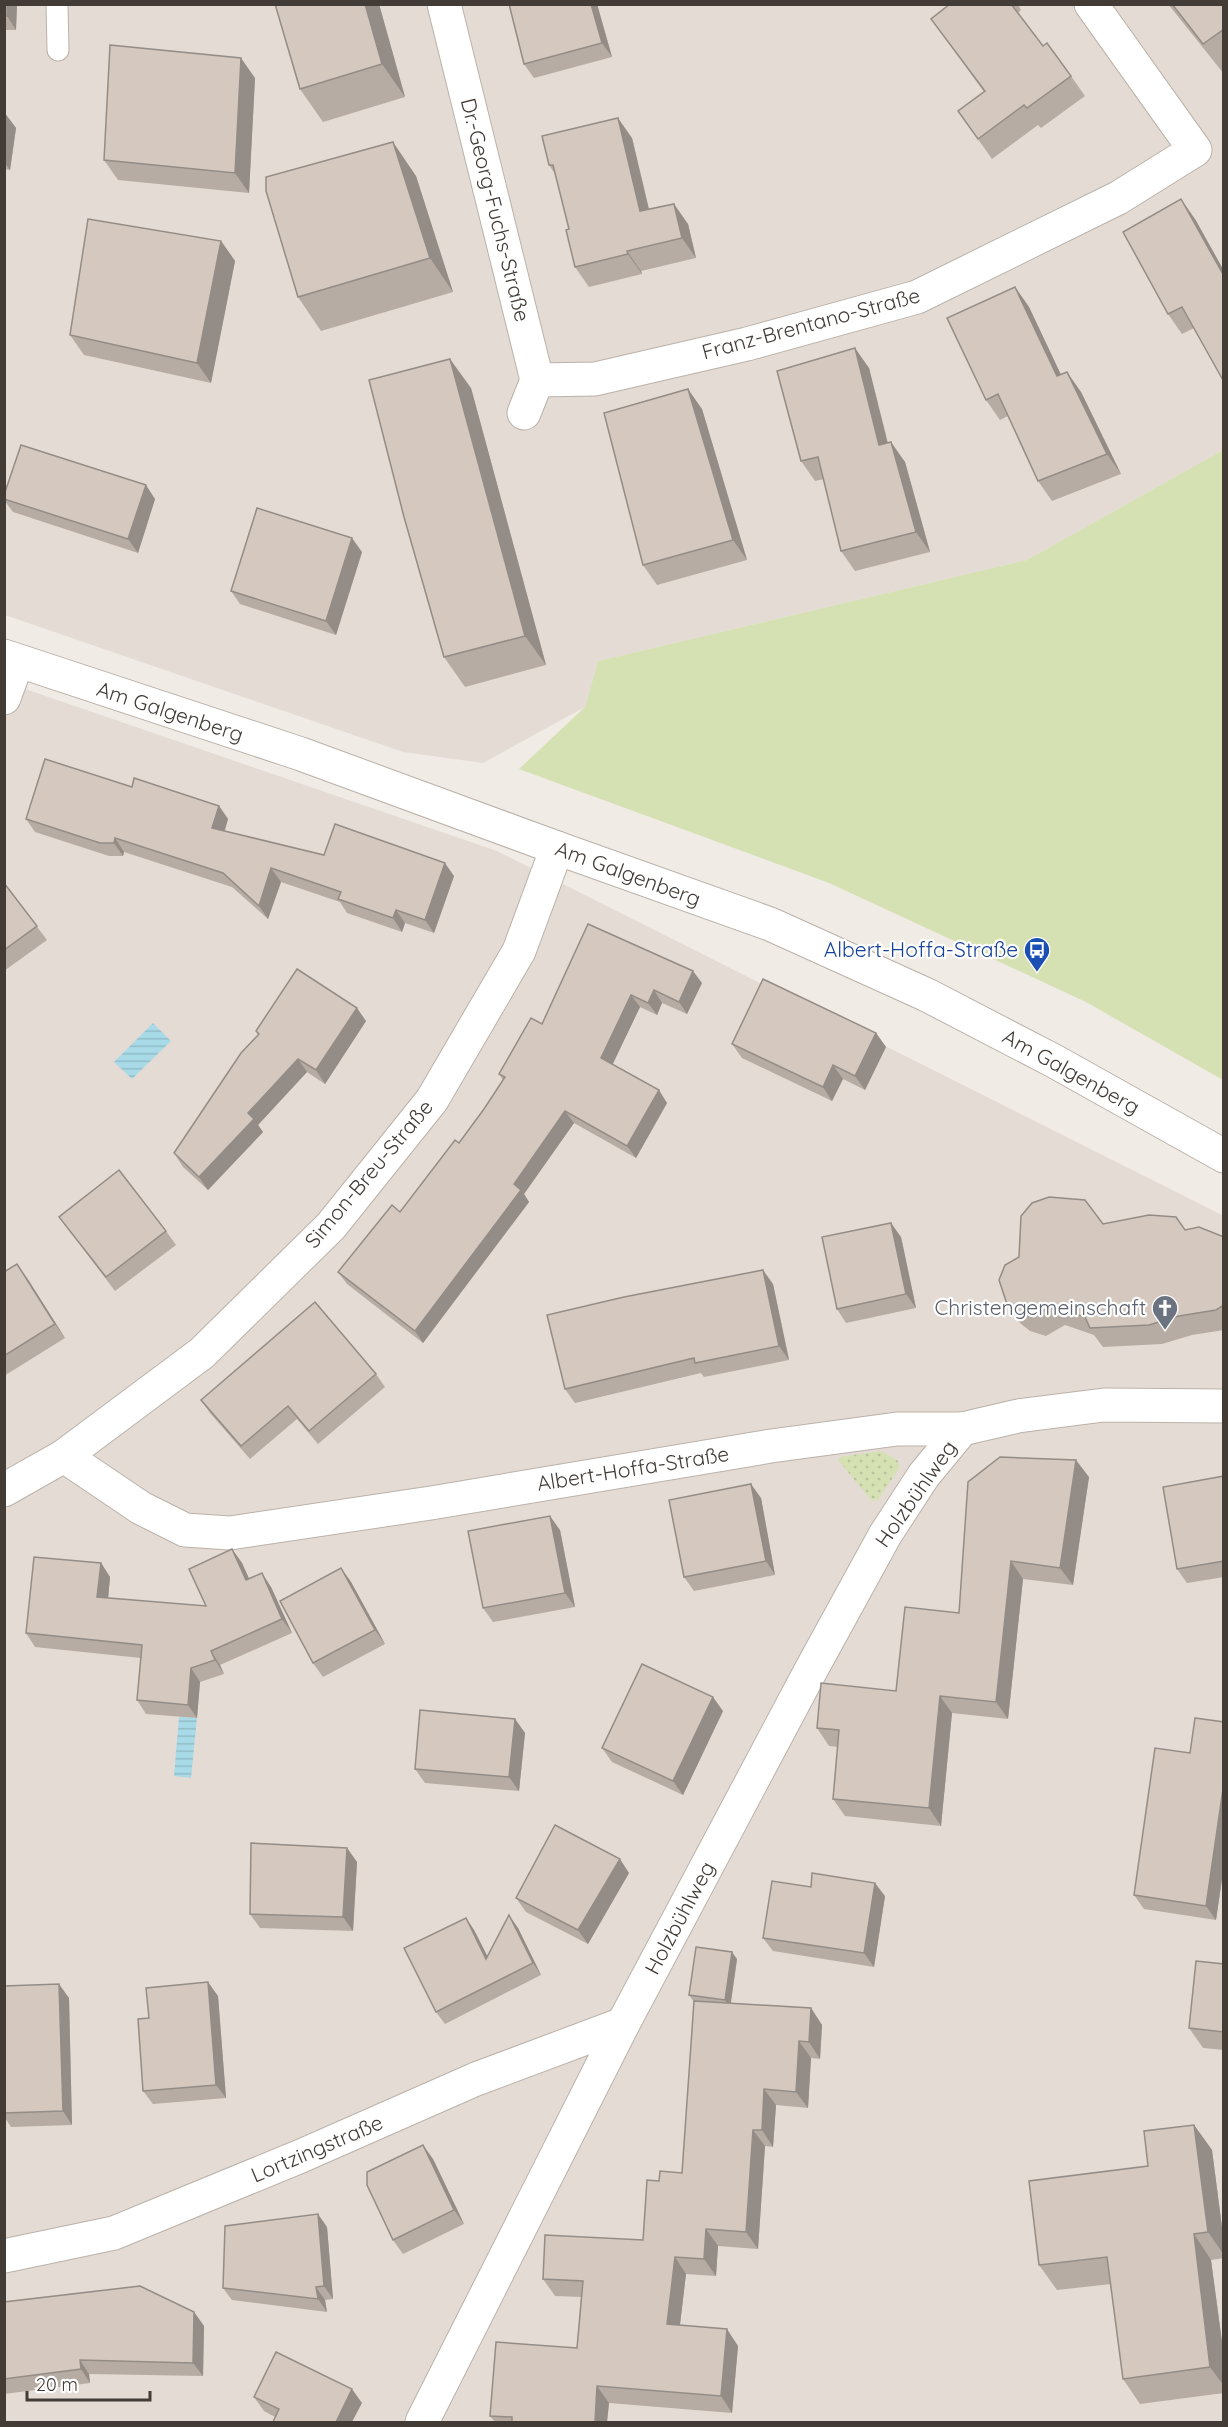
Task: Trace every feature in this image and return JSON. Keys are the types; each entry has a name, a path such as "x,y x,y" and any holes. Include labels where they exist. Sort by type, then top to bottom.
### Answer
{"street":[{"name":"Dr.-Georg-Fuchs-Straße","path":"444,4 537,380"},
{"name":"Franz-Brentano-Straße","path":"537,380 595,379 747,344 917,297 1118,198 1195,150 1091,4"},
{"path":"524,413 537,380"},
{"path":"4,698 11,659"},
{"name":"Am Galgenberg","path":"11,659 301,754 770,924 927,995 1054,1061 1224,1156"},
{"name":"Simon-Breu-Straße","path":"4,1490 63,1456 202,1353 331,1226 432,1100 519,951 557,848"},
{"name":"Albert-Hoffa-Straße","path":"63,1456 141,1508 185,1530 230,1533 431,1503 771,1446 897,1429 962,1429 1018,1416 1104,1405 1224,1406"},
{"name":"Holzbühlweg","path":"422,2422 623,2024 885,1535 924,1475 962,1429"},
{"name":"Lortzingstraße","path":"4,2256 114,2234 301,2156 476,2079 623,2024"}],"lane":[{"path":"57,4 58,50"}],"shaded area":[{"path":"4,5 1223,5 1223,450 1027,560 598,661 585,707 483,763 403,752 5,615"},
{"path":"5,682 497,851 1224,1216 1223,2422 5,2422"}],"green space":[{"path":"1223,450 1223,1080 1086,1002 829,883 519,769 585,707 598,661 1027,560"},
{"path":"881,1451 898,1461 899,1468 878,1500 872,1501 838,1460 840,1457"}],"water":[{"path":"153,1023 171,1041 132,1079 114,1062"},
{"path":"179,1717 197,1718 191,1778 174,1776"}],"building":[{"path":"4,4 7,4 7,16 4,16"},
{"path":"275,4 365,4 382,64 300,89"},
{"path":"509,4 591,4 602,43 524,64"},
{"path":"950,4 1011,4 1043,46 1047,43 1071,76 1027,108 1024,105 978,139 958,111 985,91 931,19"},
{"path":"1172,4 1224,4 1224,29 1203,44"},
{"path":"110,45 241,58 235,173 104,160"},
{"path":"618,118 640,211 674,204 682,238 627,251 628,254 575,267 566,230 569,229 553,165 549,165 542,136"},
{"path":"393,142 430,258 298,297 266,191 266,177"},
{"path":"1181,199 1224,276 1224,382 1182,307 1168,314 1123,232"},
{"path":"88,219 221,241 197,363 70,335"},
{"path":"1015,287 1057,376 1067,372 1107,454 1038,481 998,394 986,400 947,318"},
{"path":"855,348 879,445 891,442 916,532 841,551 818,457 801,461 777,371"},
{"path":"450,359 525,636 444,657 404,517 369,380"},
{"path":"688,389 733,540 643,565 604,413"},
{"path":"21,445 146,485 128,539 4,499"},
{"path":"257,508 352,538 326,621 231,591"},
{"path":"45,759 132,787 134,778 219,806 212,828 324,855 335,824 445,863 425,920 396,910 393,918 338,899 341,892 271,868 259,906 223,873 115,838 114,843 100,843 26,819"},
{"path":"4,883 37,926 4,950"},
{"path":"588,924 693,971 679,1002 654,990 648,1003 631,995 601,1058 659,1090 627,1146 565,1111 514,1184 521,1190 415,1331 338,1272 392,1205 400,1212 455,1140 459,1143 484,1109 505,1077 499,1074 531,1018 542,1024"},
{"path":"297,969 357,1008 316,1070 298,1059 248,1113 254,1119 199,1177 174,1153 241,1053 259,1034 256,1031"},
{"path":"763,979 876,1033 855,1076 833,1065 823,1087 732,1044"},
{"path":"119,1170 166,1231 106,1277 59,1217"},
{"path":"1049,1197 1085,1200 1103,1224 1149,1215 1176,1217 1185,1230 1199,1227 1224,1237 1224,1305 1216,1310 1179,1316 1149,1325 1090,1328 1085,1317 1052,1306 1032,1317 1016,1312 1007,1304 999,1280 1005,1265 1019,1257 1021,1216 1032,1203"},
{"path":"891,1223 906,1294 837,1309 822,1237"},
{"path":"17,1264 55,1324 4,1356 4,1272"},
{"path":"763,1270 779,1346 695,1363 694,1358 565,1389 547,1315 624,1297"},
{"path":"315,1302 376,1374 309,1431 288,1406 241,1446 201,1400"},
{"path":"1000,1457 1076,1460 1060,1568 1011,1561 996,1702 940,1696 929,1808 833,1799 839,1730 817,1728 821,1683 896,1691 905,1607 959,1613 968,1482"},
{"path":"1224,1476 1224,1561 1177,1569 1163,1487"},
{"path":"751,1484 766,1561 684,1577 669,1500"},
{"path":"550,1516 565,1593 483,1608 468,1531"},
{"path":"232,1549 246,1580 262,1573 282,1619 211,1651 215,1660 191,1668 188,1705 137,1700 142,1645 26,1633 34,1557 101,1563 97,1597 206,1606 189,1569"},
{"path":"341,1568 375,1630 313,1663 280,1601"},
{"path":"642,1664 713,1697 673,1781 602,1748"},
{"path":"420,1710 515,1719 509,1777 415,1769"},
{"path":"1195,1718 1224,1722 1224,1782 1206,1906 1134,1895 1155,1748 1190,1753"},
{"path":"555,1825 620,1859 578,1930 516,1898"},
{"path":"251,1843 347,1848 343,1917 250,1914"},
{"path":"812,1873 875,1883 864,1953 763,1938 772,1881 811,1887"},
{"path":"509,1915 533,1963 436,2012 404,1948 466,1918 486,1959"},
{"path":"696,1947 732,1952 725,2000 689,1995"},
{"path":"1196,1961 1224,1964 1224,2032 1189,2028"},
{"path":"208,1982 216,2085 143,2091 138,2019 149,2018 146,1988"},
{"path":"59,1984 63,2111 4,2113 4,1986"},
{"path":"694,2001 811,2008 809,2042 799,2041 796,2092 764,2089 762,2130 753,2130 746,2232 706,2229 704,2259 675,2257 667,2324 727,2329 721,2396 597,2386 595,2422 512,2422 512,2417 490,2416 496,2342 577,2348 583,2281 543,2279 545,2235 643,2240 647,2180 659,2181 660,2171 682,2173"},
{"path":"1194,2125 1208,2232 1194,2234 1210,2367 1123,2379 1107,2257 1039,2265 1029,2181 1148,2166 1144,2131"},
{"path":"423,2145 454,2210 393,2240 367,2185 367,2172"},
{"path":"318,2214 324,2286 316,2287 318,2299 223,2288 225,2226"},
{"path":"140,2286 194,2312 193,2363 80,2360 81,2369 4,2379 4,2302"},
{"path":"276,2352 352,2389 336,2422 273,2422 279,2409 254,2397"}],"place":[{"name":"Albert-Hoffa-Straße","path":"1037,973"},
{"name":"Christengemeinschaft","path":"1165,1331"}]}
